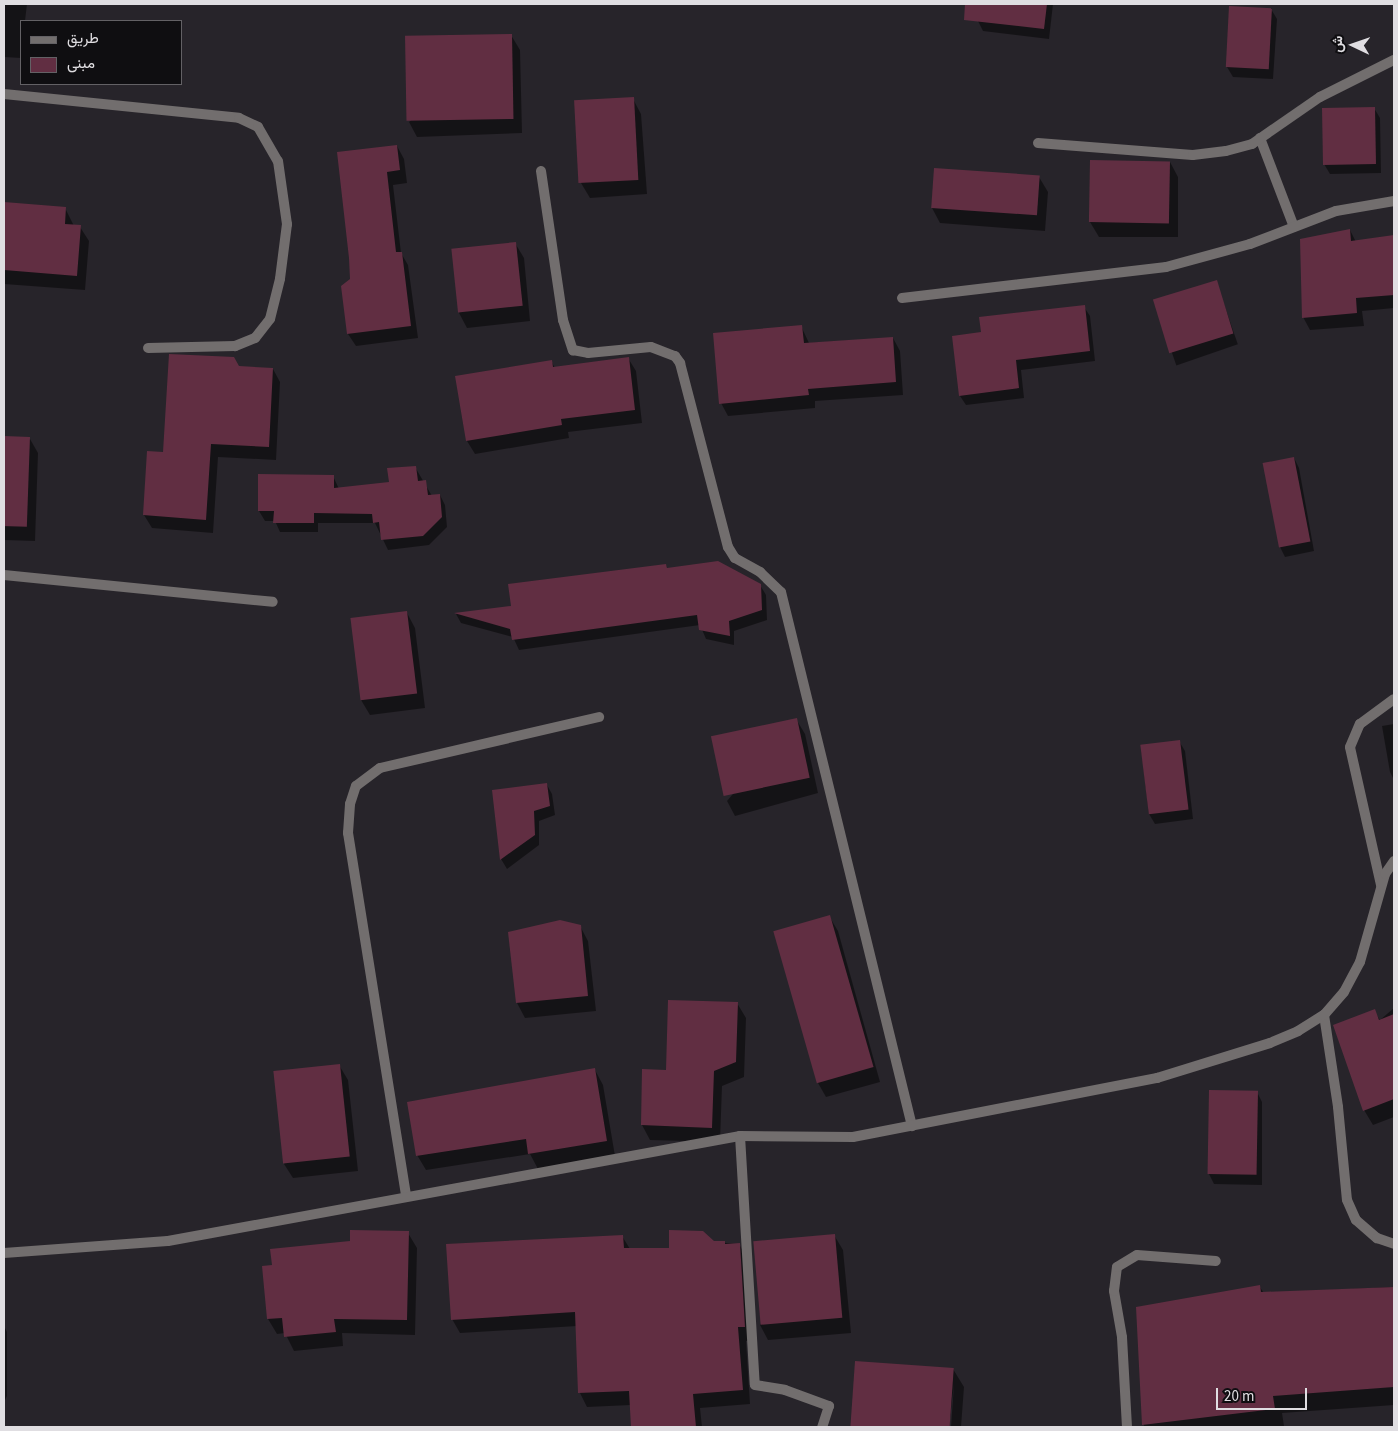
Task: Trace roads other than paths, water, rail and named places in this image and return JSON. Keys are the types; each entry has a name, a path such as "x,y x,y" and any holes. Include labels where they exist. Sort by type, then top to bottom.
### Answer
{"street":[{"path":"1038,143 1193,155 1226,151 1260,138 1320,98 1394,60"},
{"path":"4,94 239,118 258,127 278,161 287,224 280,279 270,319 255,338 235,346 148,348"},
{"path":"1260,138 1294,227"},
{"path":"542,171 562,320 573,350 588,352 651,347 662,349 675,356 680,363 728,547 735,558 767,577 781,592 912,1126"},
{"path":"902,298 1166,267 1250,244 1336,211 1394,201"},
{"path":"4,575 273,602"},
{"path":"1381,886 1350,747 1360,724 1394,698"},
{"path":"406,1195 348,833 350,804 356,786 380,768 599,717"},
{"path":"4,1253 168,1241 406,1195 740,1136 853,1137 1157,1078 1270,1043 1298,1031 1324,1014 1344,992 1360,962 1381,886 1388,867 1394,861"},
{"path":"1324,1014 1338,1107 1347,1200 1356,1220 1377,1238 1394,1244"},
{"path":"740,1136 755,1384 785,1390 829,1406 822,1427"},
{"path":"1127,1427 1122,1337 1114,1291 1118,1267 1137,1255 1216,1261"}]}
